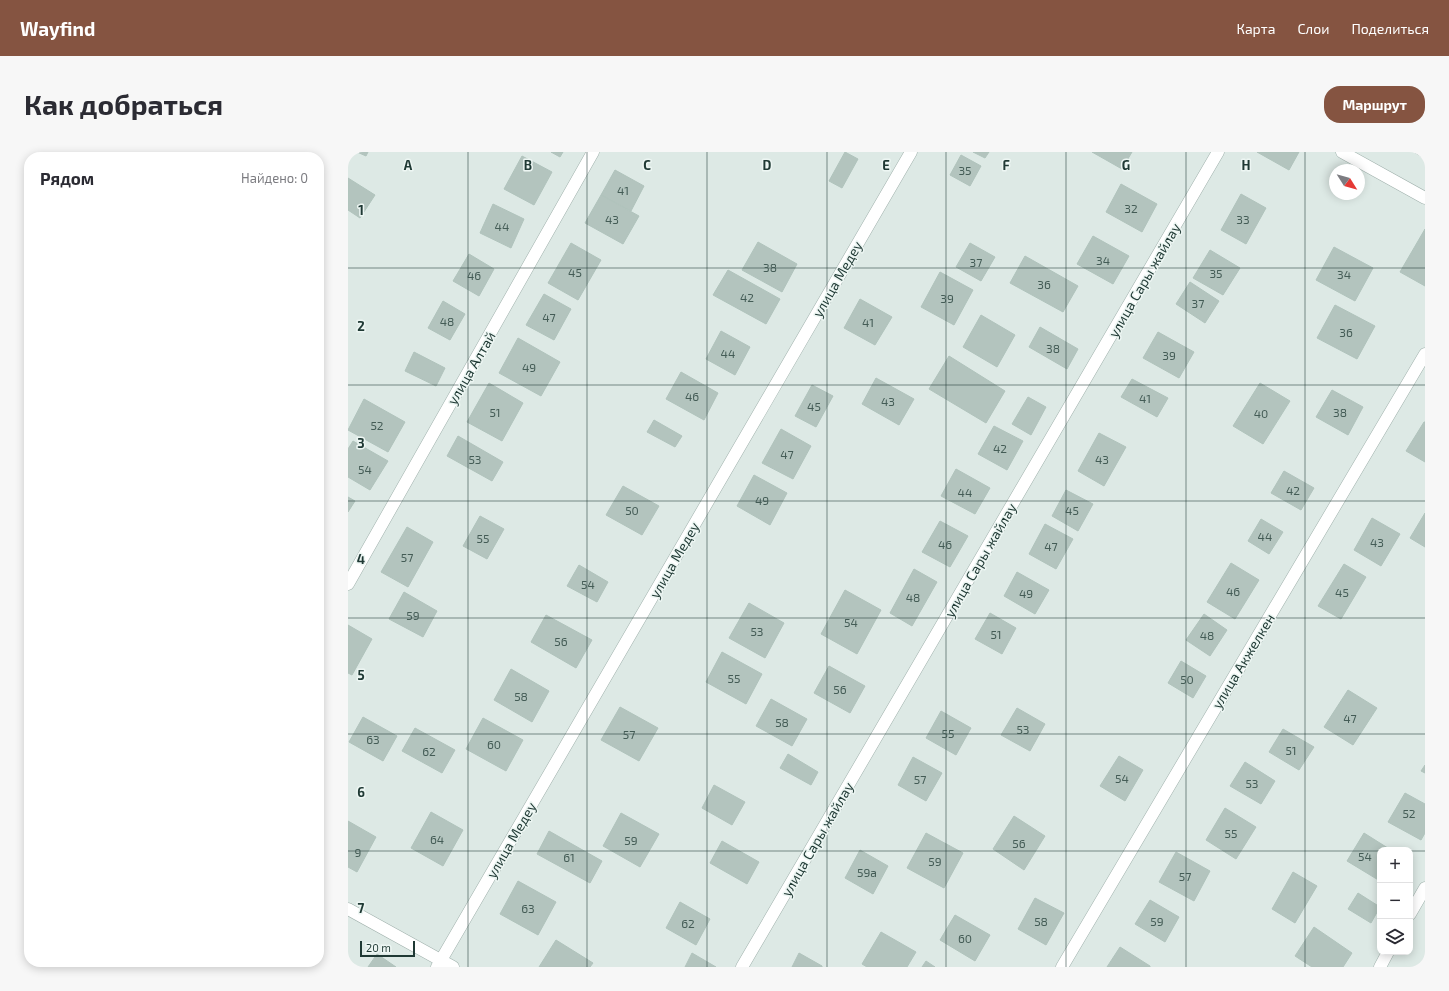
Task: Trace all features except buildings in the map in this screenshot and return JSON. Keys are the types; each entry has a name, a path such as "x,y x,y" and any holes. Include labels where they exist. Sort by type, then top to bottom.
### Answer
{"street":[{"name":"улица Алтай","path":"348,584 593,152"},
{"name":"улица Медеу","path":"439,964 911,152"},
{"name":"улица Сары жайлау","path":"742,967 1218,152"},
{"path":"1342,152 1425,198"},
{"name":"улица Акжелкен","path":"1062,967 1425,354"},
{"path":"1413,909 1425,888"},
{"path":"348,909 439,964 453,967"},
{"path":"1380,967 1386,955"}]}
